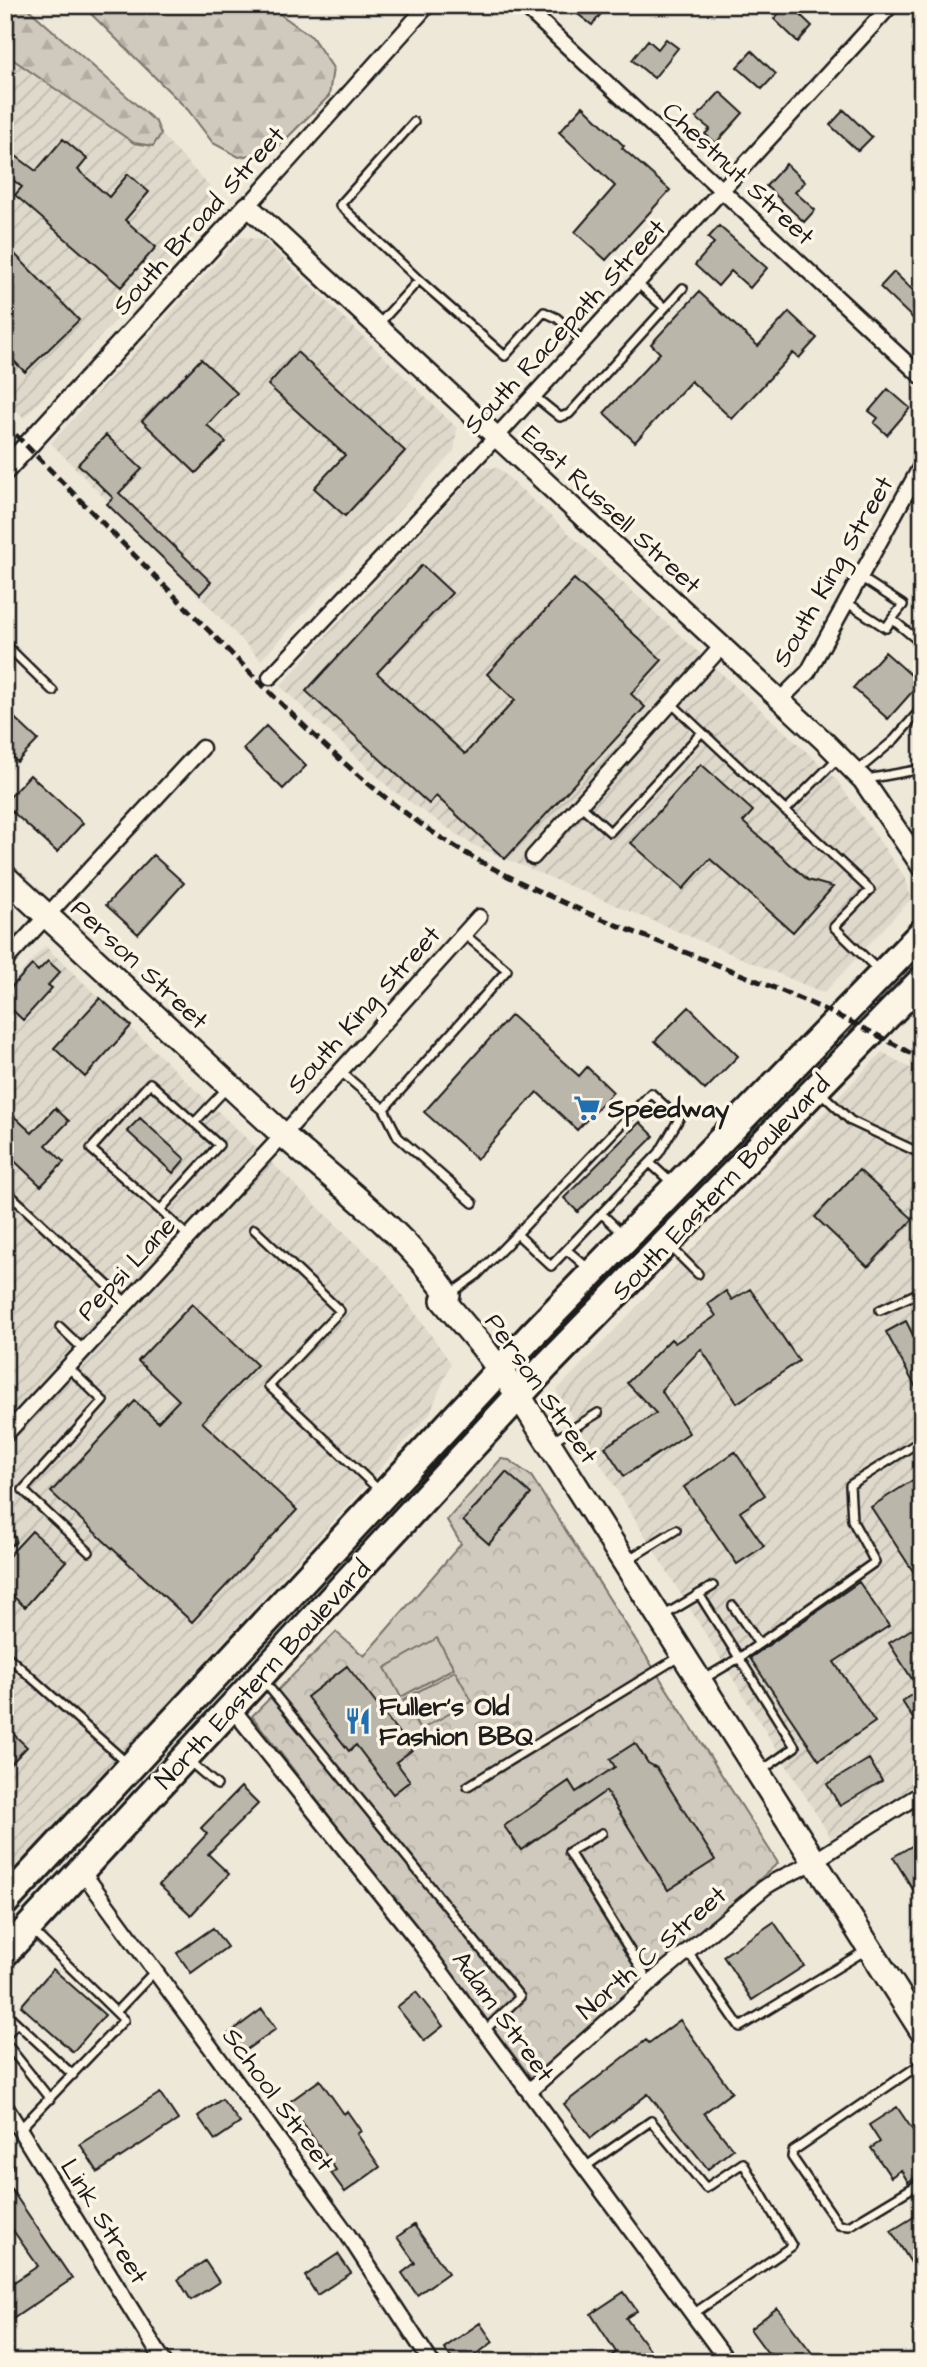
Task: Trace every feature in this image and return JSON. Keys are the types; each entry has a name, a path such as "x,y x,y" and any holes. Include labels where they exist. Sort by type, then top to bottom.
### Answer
{"highway":[{"name":"South Eastern Boulevard","path":"499,1370 922,933"},
{"name":"South Eastern Boulevard","path":"519,1396 922,979"},
{"name":"North Eastern Boulevard","path":"8,1894 131,1766 499,1370"},
{"name":"North Eastern Boulevard","path":"5,1953 519,1396"}],"main road":[{"name":"Person Street","path":"5,877 283,1135 399,1238 448,1295 443,1300 519,1396 922,2031"}],"street":[{"name":"South Broad Street","path":"5,470 428,5"},
{"name":"Chestnut Street","path":"523,5 922,377"},
{"name":"South Racepath Street","path":"270,677 496,437 891,5"},
{"name":"East Russell Street","path":"247,206 840,757 859,776 920,861"},
{"name":"South King Street","path":"780,700 808,672 922,464"},
{"path":"533,857 722,646"},
{"path":"5,961 202,748"},
{"name":"South King Street","path":"283,1135 479,917"},
{"name":"Pepsi Lane","path":"5,1435 283,1135"},
{"name":"Adam Street","path":"231,1707 419,1942 728,2362"},
{"name":"North C Street","path":"528,2091 764,1888 779,1877 814,1862 922,1793"},
{"name":"School Street","path":"81,1870 348,2235 431,2362"},
{"name":"Link Street","path":"11,2119 164,2362"}],"lane":[{"path":"414,122 340,205 505,356 544,312 557,317 584,341"},
{"path":"377,326 419,280"},
{"path":"637,283 665,308"},
{"path":"533,396 560,417 569,414 683,288"},
{"path":"846,602 886,628 903,605 860,576"},
{"path":"892,619 922,644"},
{"path":"5,657 8,647 53,691"},
{"path":"671,703 870,890 834,928 882,974"},
{"path":"859,776 922,708"},
{"path":"580,804 610,832 702,732"},
{"path":"785,811 840,757"},
{"path":"859,776 922,769"},
{"path":"384,1109 507,970 464,934"},
{"path":"340,1071 384,1109 398,1137 473,1203"},
{"path":"160,1210 219,1145 150,1083 91,1149 189,1237"},
{"path":"194,1123 230,1085"},
{"path":"816,1089 851,1121 922,1154"},
{"path":"448,1295 477,1275 651,1093 679,1119 659,1153 551,1266 517,1234"},
{"path":"650,1163 676,1186"},
{"path":"5,1190 127,1303"},
{"path":"602,1214 627,1237"},
{"path":"254,1229 340,1311 269,1386 384,1494"},
{"path":"667,1243 698,1274"},
{"path":"567,1250 592,1272"},
{"path":"880,1310 918,1293 922,1300"},
{"path":"60,1327 84,1350"},
{"path":"68,1367 103,1401 23,1490 89,1552"},
{"path":"549,1443 598,1413"},
{"path":"699,1681 739,1658 875,1562 852,1520 850,1485 922,1440"},
{"path":"625,1562 676,1530"},
{"path":"659,1617 713,1586"},
{"path":"699,1594 795,1747 757,1773"},
{"path":"733,1606 759,1644"},
{"path":"5,1654 131,1766"},
{"path":"468,1786 683,1655"},
{"path":"260,1675 520,1997 484,2031"},
{"path":"184,1757 217,1785"},
{"path":"602,1833 569,1853 650,1984"},
{"path":"11,2119 50,2099 124,2020 29,1927"},
{"path":"688,1952 740,2027 869,1949"},
{"path":"116,2012 155,1971"},
{"path":"5,2012 73,2075"},
{"path":"16,2023 5,2039 50,2099"},
{"path":"922,2063 827,2126 793,2151 792,2158 839,2225 849,2226 922,2182"},
{"path":"585,2167 651,2121 706,2188 743,2163 792,2246 693,2314"}],"shaded area":[{"path":"5,54 153,146 161,134 211,188 214,215 24,418 5,399"},
{"path":"240,237 264,240 457,428 454,451 261,660 51,443"},
{"path":"482,467 498,468 836,779 906,879 911,899 824,993 473,845 392,790 280,686"},
{"path":"45,946 385,1271 451,1363 429,1415 5,1883 5,990"},
{"path":"882,1052 922,1075 922,1781 831,1838 556,1391"}],"green space":[{"path":"5,5 24,5 156,122 161,134 153,146 134,143 5,54"},
{"path":"82,5 273,5 280,14 312,37 333,68 329,96 274,151 239,157 213,143 188,110"},
{"path":"501,1459 509,1460 531,1476 778,1863 533,2080 252,1716 336,1632 364,1656 461,1544 447,1520"},
{"path":"437,1638 454,1668 401,1697 385,1668"},
{"path":"455,1671 472,1701 420,1730 403,1700"}],"building":[{"path":"566,5 608,5 592,25"},
{"path":"786,5 790,5 812,26 798,42 774,19"},
{"path":"666,39 678,48 654,78 632,60 648,40 658,49"},
{"path":"752,51 776,74 762,89 737,67"},
{"path":"720,92 743,113 716,143 705,134 710,129 696,118"},
{"path":"583,106 624,146 622,148 670,190 606,260 575,232 615,186 559,132"},
{"path":"844,110 872,137 858,151 830,125"},
{"path":"63,139 87,159 78,170 109,197 128,174 149,192 125,220 156,247 121,287 15,195 22,187 5,174 5,148 36,171"},
{"path":"786,164 805,182 795,192 815,210 804,222 766,186"},
{"path":"719,226 767,268 750,288 731,271 718,286 695,265 714,243 708,238"},
{"path":"5,244 79,320 25,372 5,352"},
{"path":"894,272 922,299 922,327 880,287"},
{"path":"699,292 758,346 789,312 817,338 799,358 793,353 732,419 691,381 635,442 604,413 660,353 651,344"},
{"path":"297,352 405,451 345,516 314,488 345,455 268,385"},
{"path":"201,359 237,393 207,425 226,442 196,473 142,421"},
{"path":"888,389 910,408 887,435 874,423 878,418 869,411"},
{"path":"106,435 142,469 119,493 211,582 200,594 107,504 113,498 78,464"},
{"path":"422,565 452,593 377,673 465,754 515,700 487,674 574,579 662,660 631,694 645,707 505,859 436,796 429,804 306,691"},
{"path":"885,652 920,683 888,719 853,688"},
{"path":"5,709 38,740 17,762 5,750"},
{"path":"266,726 306,766 283,789 243,749"},
{"path":"701,764 753,811 743,822 808,880 833,887 793,932 710,859 683,889 631,843"},
{"path":"30,775 83,823 57,852 5,805"},
{"path":"153,855 184,883 138,934 106,905"},
{"path":"48,961 60,972 48,985 52,988 23,1020 5,1003 5,994 32,965 38,971"},
{"path":"100,998 131,1026 85,1077 54,1048"},
{"path":"689,1007 738,1056 705,1090 655,1041"},
{"path":"511,1015 579,1076 587,1067 613,1092 577,1130 537,1092 477,1159 424,1112"},
{"path":"5,1108 32,1133 55,1108 69,1121 46,1145 64,1162 41,1186 5,1152"},
{"path":"140,1118 185,1159 173,1173 127,1131"},
{"path":"640,1122 654,1136 578,1212 564,1198"},
{"path":"859,1170 913,1219 868,1267 815,1217"},
{"path":"750,1289 799,1361 737,1403 701,1349 661,1390 689,1433 624,1476 605,1447 656,1413 627,1383 671,1339 675,1343 716,1316 708,1304 726,1291 732,1300"},
{"path":"192,1304 257,1365 202,1422 297,1510 192,1622 51,1492 135,1401 158,1422 179,1400 138,1361"},
{"path":"906,1321 915,1339 922,1335 922,1399 886,1332"},
{"path":"735,1452 765,1495 740,1512 764,1546 737,1564 684,1487"},
{"path":"506,1472 531,1494 489,1544 463,1521"},
{"path":"922,1474 922,1585 871,1507"},
{"path":"32,1531 66,1561 25,1607 5,1589 5,1560"},
{"path":"859,1582 889,1626 834,1662 875,1722 819,1760 750,1658"},
{"path":"922,1623 922,1733 902,1701 919,1690 889,1643"},
{"name":"Fuller's Old Fashion BBQ","path":"347,1666 412,1750 396,1762 410,1781 393,1794 356,1745 349,1751 307,1697"},
{"path":"5,1726 27,1747 5,1770"},
{"path":"635,1743 648,1763 657,1768 715,1860 668,1890 606,1791 521,1850 504,1826 569,1781 576,1792 615,1767 610,1759"},
{"path":"869,1759 882,1781 840,1806 827,1784"},
{"path":"241,1787 258,1804 208,1854 229,1874 191,1915 159,1885 207,1834 201,1828"},
{"path":"922,1840 922,1904 893,1857"},
{"path":"774,1922 804,1966 752,2000 723,1956"},
{"path":"213,1928 227,1947 191,1973 177,1953"},
{"path":"53,1969 105,2015 73,2052 21,2006"},
{"path":"416,1992 443,2026 424,2041 397,2007"},
{"path":"262,2009 276,2029 240,2054 227,2035"},
{"path":"680,2020 732,2092 704,2113 733,2149 708,2169 648,2094 591,2138 564,2104 646,2040 649,2043"},
{"path":"320,2080 344,2114 347,2111 361,2131 357,2134 380,2167 345,2192 331,2173 336,2170 302,2122 298,2125 285,2105"},
{"path":"160,2093 178,2120 98,2172 80,2144"},
{"path":"222,2099 240,2123 215,2140 198,2116"},
{"path":"897,2107 922,2144 922,2173 908,2182 901,2170 891,2177 871,2148 880,2142 869,2125"},
{"path":"5,2180 72,2279 5,2324 5,2288 38,2266 5,2219"},
{"path":"917,2215 922,2223 922,2280 891,2231"},
{"path":"414,2225 448,2273 417,2295 402,2273 415,2263 397,2237"},
{"path":"338,2254 351,2273 317,2295 305,2276"},
{"path":"205,2261 219,2282 191,2300 178,2279"},
{"path":"624,2292 637,2311 626,2318 654,2356 646,2362 604,2362 616,2352 591,2314"},
{"path":"777,2308 819,2362 780,2362 775,2355 767,2352 750,2329"},
{"path":"480,2323 493,2342 466,2362 454,2362 444,2348"}],"railway":[{"path":"5,424 310,732 373,787 440,837 530,887 643,936 813,1004 922,1060"}],"place":[{"name":"Speedway","path":"587,1108"},
{"name":"Fuller's Old Fashion BBQ","path":"358,1721"}]}
